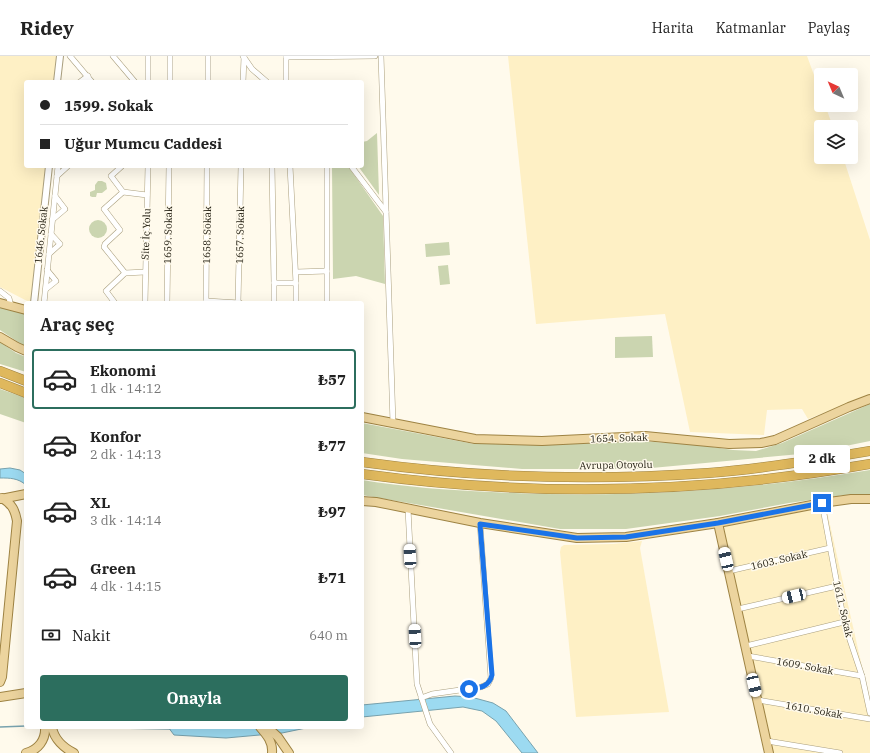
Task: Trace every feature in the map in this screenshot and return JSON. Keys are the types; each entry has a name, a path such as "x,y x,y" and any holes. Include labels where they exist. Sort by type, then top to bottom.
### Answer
{"highway":[{"path":"0,371 24,380"},
{"path":"0,383 24,392"},
{"name":"Avrupa Otoyolu","path":"364,462 444,472 478,474 564,478 620,477 710,473 787,464 870,451"},
{"path":"364,474 409,480 500,487 623,489 709,485 763,480 870,464"}],"main road":[{"path":"0,303 24,310"},
{"path":"0,337 24,350"},
{"name":"1654. Sokak","path":"364,417 475,440 542,441 645,436 729,444 761,443 790,435 849,407 870,399"},
{"path":"1,498 24,494"},
{"path":"0,682 2,677 17,520 16,512 12,505 1,498"},
{"path":"364,501 408,508 480,524 584,538 626,537 718,523 822,503 850,499 870,499"},
{"path":"718,523 769,753"},
{"path":"0,697 24,693"},
{"path":"10,696 24,700"},
{"path":"26,753 40,745 44,737 45,729"},
{"path":"53,729 59,742 65,748 74,753"},
{"path":"262,729 268,736 272,747 272,753"},
{"path":"269,729 278,737 289,753"}],"street":[{"path":"58,80 60,56"},
{"path":"70,56 91,80"},
{"path":"113,56 133,80"},
{"path":"148,56 148,80"},
{"path":"170,56 170,80"},
{"path":"208,56 208,80"},
{"path":"286,80 286,57 375,56"},
{"path":"381,56 393,423"},
{"path":"243,57 243,80"},
{"path":"243,57 252,69 265,80"},
{"path":"83,80 88,76"},
{"name":"1646. Sokak","path":"34,301 49,168"},
{"path":"44,301 58,168"},
{"path":"57,176 66,168"},
{"path":"114,301 106,291 125,273 104,247 105,244 120,230 104,209 123,192 111,176 120,168"},
{"name":"Site İç Yolu","path":"144,301 148,168"},
{"name":"1659. Sokak","path":"167,301 169,168"},
{"name":"1658. Sokak","path":"206,301 207,168"},
{"name":"1657. Sokak","path":"239,301 241,168"},
{"path":"272,168 274,301"},
{"path":"290,168 296,272 296,301"},
{"path":"327,168 327,301"},
{"path":"353,168 386,212"},
{"name":"Site İç Yolu","path":"123,192 147,195"},
{"path":"52,220 65,209 55,196"},
{"path":"49,254 60,244 51,234"},
{"path":"46,289 56,280 48,270"},
{"path":"296,272 327,271"},
{"name":"Site İç Yolu","path":"125,273 145,272"},
{"path":"274,283 296,283"},
{"path":"0,291 9,298 10,306"},
{"name":"1611. Sokak","path":"822,503 844,622 862,676 870,713"},
{"path":"408,508 417,684 430,724 452,753"},
{"path":"421,698 432,694 481,687 488,684 491,678 480,524"},
{"name":"1603. Sokak","path":"729,571 830,548"},
{"path":"738,609 837,586"},
{"path":"746,646 844,622"},
{"name":"1609. Sokak","path":"748,656 862,676"},
{"name":"1610. Sokak","path":"758,700 870,719"},
{"path":"767,741 840,753"}],"shaded area":[{"path":"0,56 60,56 57,80 24,80 24,168 48,168 31,301 27,301 0,287"},
{"path":"508,56 807,56 814,75 814,112 828,112 830,120 814,120 814,164 845,164 870,240 870,395 808,419 802,409 767,410 764,435 690,432 665,314 536,324"},
{"path":"826,507 870,702 870,753 771,753 722,527"},
{"path":"642,541 640,548 669,712 576,717 560,552 561,547 564,545 613,544"}],"green space":[{"path":"377,133 379,195 359,168 364,168 364,142"},
{"path":"332,168 349,168 383,216 385,284 356,276 333,279"},
{"path":"98,181 106,183 107,189 102,193 97,193 96,197 92,197 90,196 90,192 95,190 95,185"},
{"path":"98,220 104,223 107,229 104,235 98,238 92,235 89,229 92,223"},
{"path":"449,242 450,255 426,257 425,244"},
{"path":"448,265 450,284 440,285 438,266"},
{"path":"0,307 24,313 24,345 0,330"},
{"path":"652,336 653,357 615,358 615,337"},
{"path":"0,342 16,353 24,356 24,371 0,364"},
{"path":"0,389 24,397 24,422 0,414"},
{"path":"870,404 870,441 811,453 641,469 522,469 402,459 364,453 364,423 474,444 567,444 639,441 756,451 782,443"},
{"path":"870,470 870,494 845,495 789,503 720,516 626,529 560,529 364,495 364,480 410,486 475,491 539,494 634,494 729,488"}],"water":[{"path":"10,468 20,470 24,473 24,484 11,478 0,478 0,469"},
{"path":"455,696 471,697 493,703 506,711 538,753 522,753 496,721 482,711 463,707 364,717 364,705"},
{"path":"170,729 301,729 282,733 226,738 174,735"}],"waterway":[{"path":"0,727 24,726"}],"route":[{"path":"469,689 488,684 492,675 480,524 577,538 626,537 718,523 822,503"}]}
